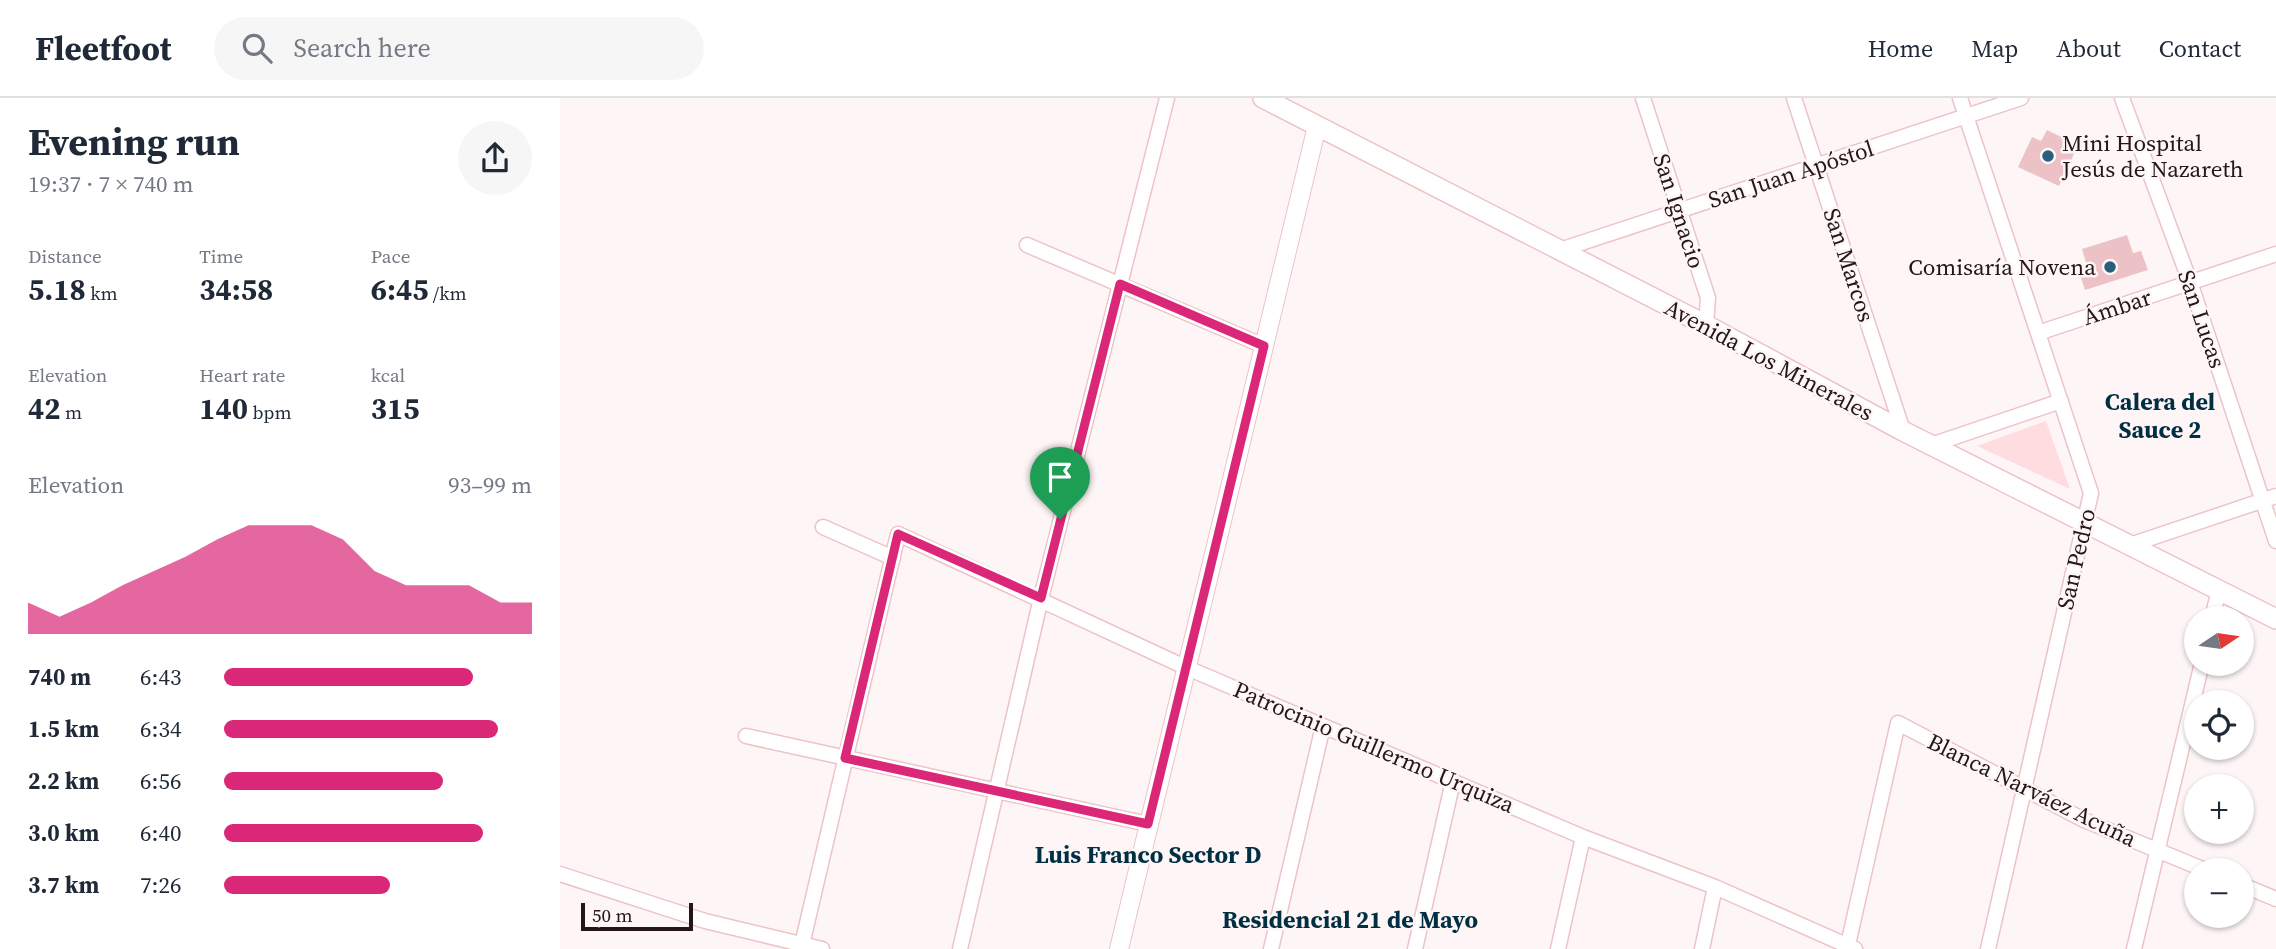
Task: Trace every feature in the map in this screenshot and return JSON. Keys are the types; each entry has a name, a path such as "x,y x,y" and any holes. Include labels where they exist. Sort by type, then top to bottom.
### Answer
{"main road":[{"name":"Avenida Los Minerales","path":"1263,98 1706,325 1903,432 2276,619"}],"street":[{"path":"960,949 1041,598 1167,98"},
{"name":"San Ignacio","path":"1643,98 1707,298 1706,325"},
{"name":"San Marcos","path":"1794,98 1903,432"},
{"name":"San Pedro","path":"1960,98 2091,493 1988,949"},
{"name":"San Juan Apóstol","path":"1560,250 2021,98"},
{"name":"San Lucas","path":"2122,98 2269,498 2276,541"},
{"path":"1119,949 1317,126"},
{"path":"1027,244 1264,346"},
{"name":"Ámbar","path":"2038,333 2276,254"},
{"path":"1931,445 2061,401"},
{"path":"2130,545 2269,498"},
{"path":"802,947 892,558 823,527"},
{"name":"Patrocinio Guillermo Urquiza","path":"892,558 898,534 1185,667 1583,837 1715,887 1850,948"},
{"path":"2215,606 2219,590"},
{"path":"2134,949 2199,676"},
{"name":"Blanca Narváez Acuña","path":"1850,948 1898,723 2084,820 2184,861"},
{"path":"1271,949 1323,726"},
{"path":"746,736 1148,824"},
{"path":"1415,949 1453,781"},
{"path":"1558,949 1583,837"},
{"path":"560,874 705,921 802,947 822,949"},
{"path":"1702,949 1715,887"},
{"path":"2254,890 2276,898"}],"shaded area":[{"path":"2046,421 2070,489 1977,446"}],"building":[{"name":"Mini Hospital Jesús de Nazareth","path":"2047,130 2078,145 2059,186 2018,167 2032,137 2041,141"},
{"path":"2127,235 2133,253 2141,251 2148,270 2085,290 2079,272 2088,269 2082,249"}],"place":[{"name":"Mini Hospital Jesús de Nazareth","path":"2048,156"},
{"name":"Comisaría Novena","path":"2110,267"}],"district":[{"name":"Calera del Sauce 2","path":"2160,416"},
{"name":"Luis Franco Sector D","path":"1148,855"},
{"name":"Residencial 21 de Mayo","path":"1350,920"}],"route":[{"path":"1120,284 1264,346 1148,824 845,758 898,534 1041,598 1060,519 1120,284"}]}
